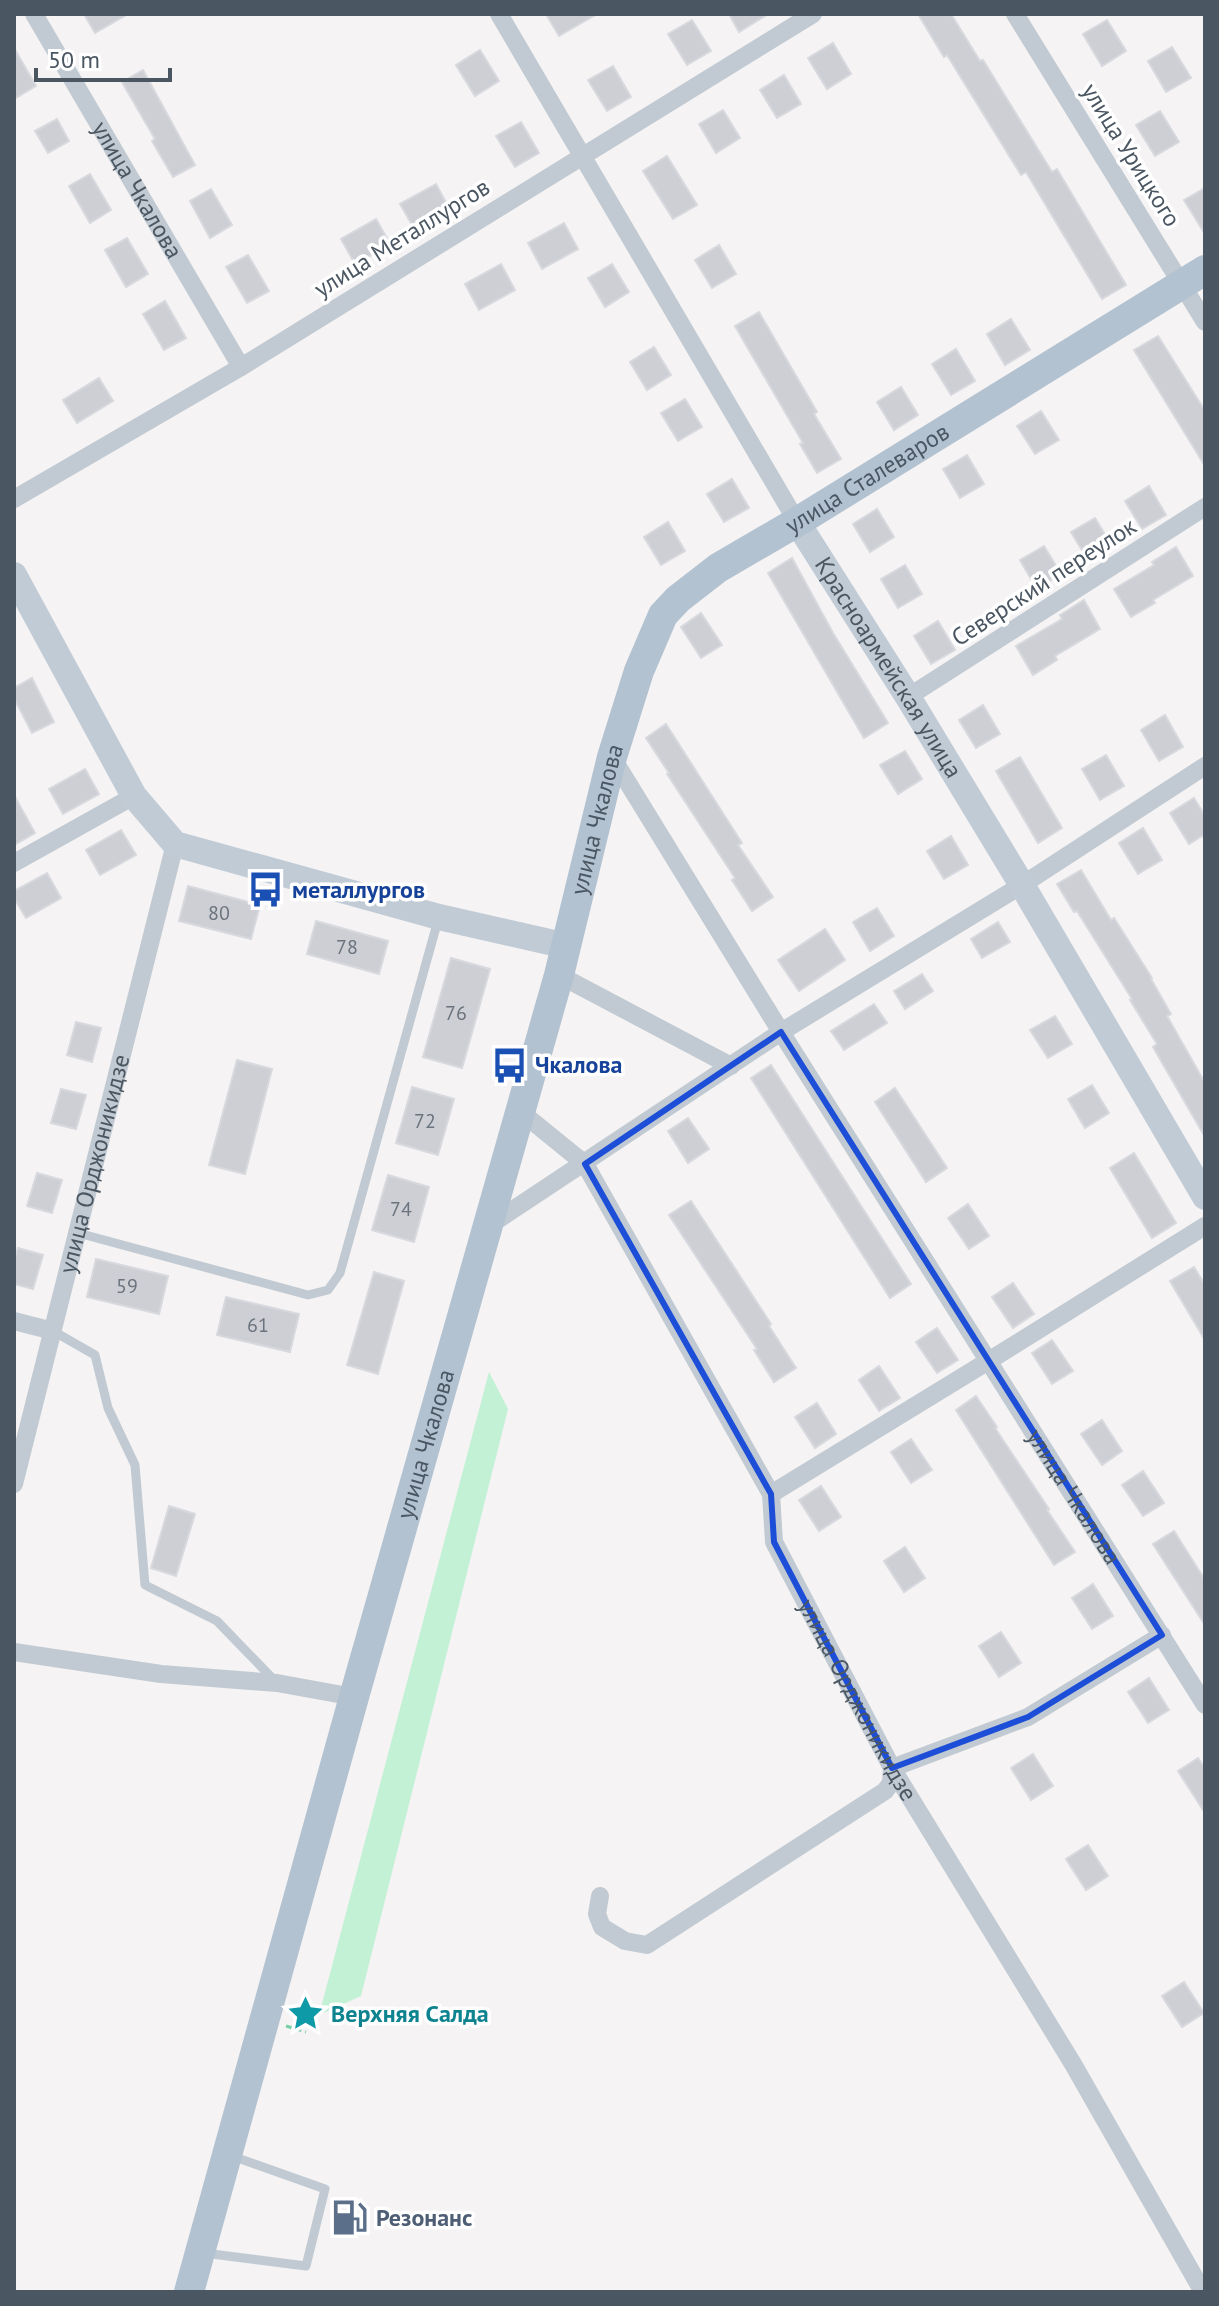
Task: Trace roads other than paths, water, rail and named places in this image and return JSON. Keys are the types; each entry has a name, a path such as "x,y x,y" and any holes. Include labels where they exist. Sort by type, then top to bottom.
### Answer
{"main road":[{"name":"улица Сталеваров","path":"612,757 639,671 663,615 678,599 718,568 1194,277"},
{"name":"улица Чкалова","path":"189,2292 567,946 612,757"}],"street":[{"name":"улица Чкалова","path":"34,14 241,367"},
{"name":"Красноармейская улица","path":"499,14 797,522 1022,885 1205,1197"},
{"name":"улица Металлургов","path":"14,499 241,367 813,14"},
{"name":"улица Урицкого","path":"1015,14 1194,277 1205,322"},
{"name":"Северский переулок","path":"908,697 1205,507"},
{"path":"14,575 134,796 175,844 439,917 567,946"},
{"name":"улица Чкалова","path":"612,757 781,1032 1205,1705"},
{"path":"487,1227 781,1032 1022,885 1205,766"},
{"path":"14,863 134,796"},
{"name":"улица Орджоникидзе","path":"14,1484 175,844"},
{"path":"559,975 731,1066"},
{"name":"улица Орджоникидзе","path":"521,1112 585,1164 771,1494 774,1542 892,1768 1073,2064 1203,2292"},
{"path":"771,1494 1205,1226"},
{"path":"14,1321 53,1331"},
{"path":"600,1896 597,1914 602,1927 625,1941 647,1945 885,1791 891,1783 892,1768 1028,1717 1162,1635"},
{"path":"14,1652 161,1674 277,1683 354,1697"}],"lane":[{"path":"78,1233 308,1295 328,1290 340,1273 439,917"},
{"path":"53,1331 95,1355 108,1408 135,1465 145,1585 217,1621 277,1683"},
{"path":"200,2252 306,2266 325,2189 227,2154"}],"place":[{"name":"металлургов","path":"266,890"},
{"name":"Чкалова","path":"509,1065"},
{"name":"Верхняя Салда","path":"305,2014"},
{"name":"Резонанс","path":"350,2218"}]}
